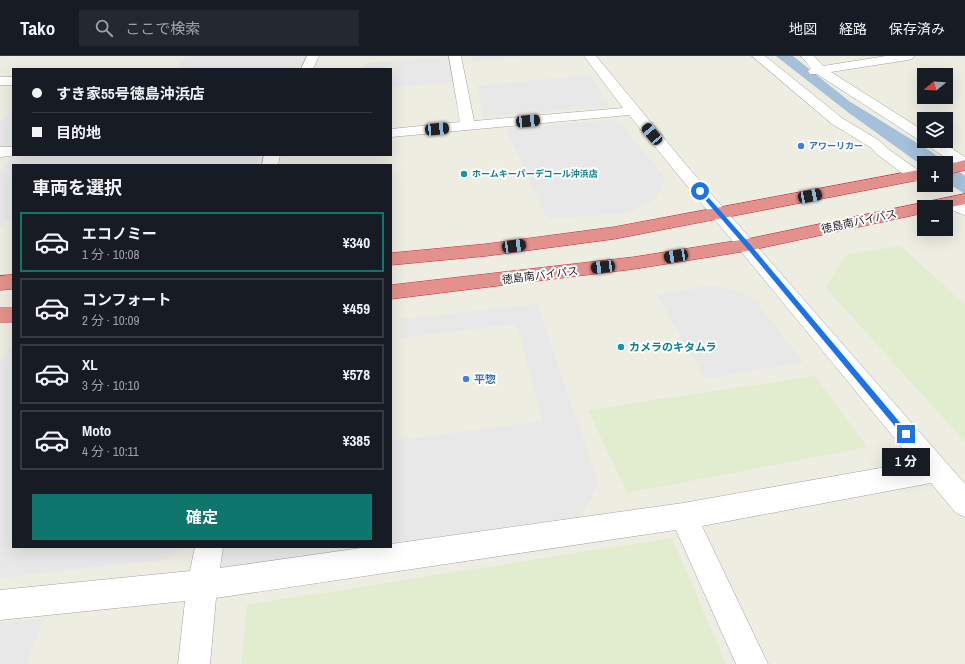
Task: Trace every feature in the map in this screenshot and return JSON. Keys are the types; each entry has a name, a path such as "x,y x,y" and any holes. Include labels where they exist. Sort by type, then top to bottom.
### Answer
{"highway":[{"path":"392,259 486,250 614,233 917,176"},
{"name":"徳島南バイパス","path":"392,292 634,263 747,245 917,209"},
{"path":"0,283 12,282"},
{"path":"0,315 12,315"}],"street":[{"path":"307,68 313,56"},
{"path":"455,56 468,126"},
{"path":"590,56 633,111 965,504"},
{"path":"758,56 837,121 875,144 883,152 917,173"},
{"path":"807,56 821,71 917,133"},
{"path":"782,76 908,56"},
{"path":"0,82 12,81"},
{"path":"392,133 633,111"},
{"path":"938,148 958,167"},
{"path":"0,152 12,152"},
{"path":"0,605 202,585 683,516 936,470"},
{"path":"683,516 752,664"},
{"path":"194,664 202,585 209,548"}],"green space":[{"path":"900,246 965,304 965,442 826,288 846,255"},
{"path":"815,376 867,447 627,493 588,410"},
{"path":"672,538 726,664 241,664 247,605"}],"shaded area":[{"path":"306,56 301,68 177,68 185,57"},
{"path":"448,56 454,83 392,87 392,68 365,68 368,63"},
{"path":"471,56 528,56 473,62"},
{"path":"590,75 609,106 483,117 477,86"},
{"path":"12,111 12,146 0,146 0,123"},
{"path":"617,119 665,178 657,199 627,213 547,219 506,129"},
{"path":"259,156 257,164 12,164 12,217 0,228 0,171 12,157"},
{"path":"713,285 753,297 803,362 705,379 657,295"},
{"path":"537,304 598,483 581,518 392,546 392,441 542,421 517,324 401,338 401,319"},
{"path":"12,344 12,548 179,548 169,559 0,578 0,364"},
{"path":"223,548 380,548 221,572"},
{"path":"44,618 26,664 0,664 0,623"}],"water":[{"path":"776,56 793,56 849,101 917,143 917,148 925,148 937,156 917,156 917,162 849,113"},
{"path":"953,167 965,176 965,194 953,186"}],"place":[{"name":"アワーリカー","path":"801,146"},
{"name":"ホームキーパーデコール沖浜店","path":"464,174"},
{"name":"カメラのキタムラ","path":"621,347"},
{"name":"平惣","path":"466,379"}],"route":[{"path":"700,191 906,434"}]}
